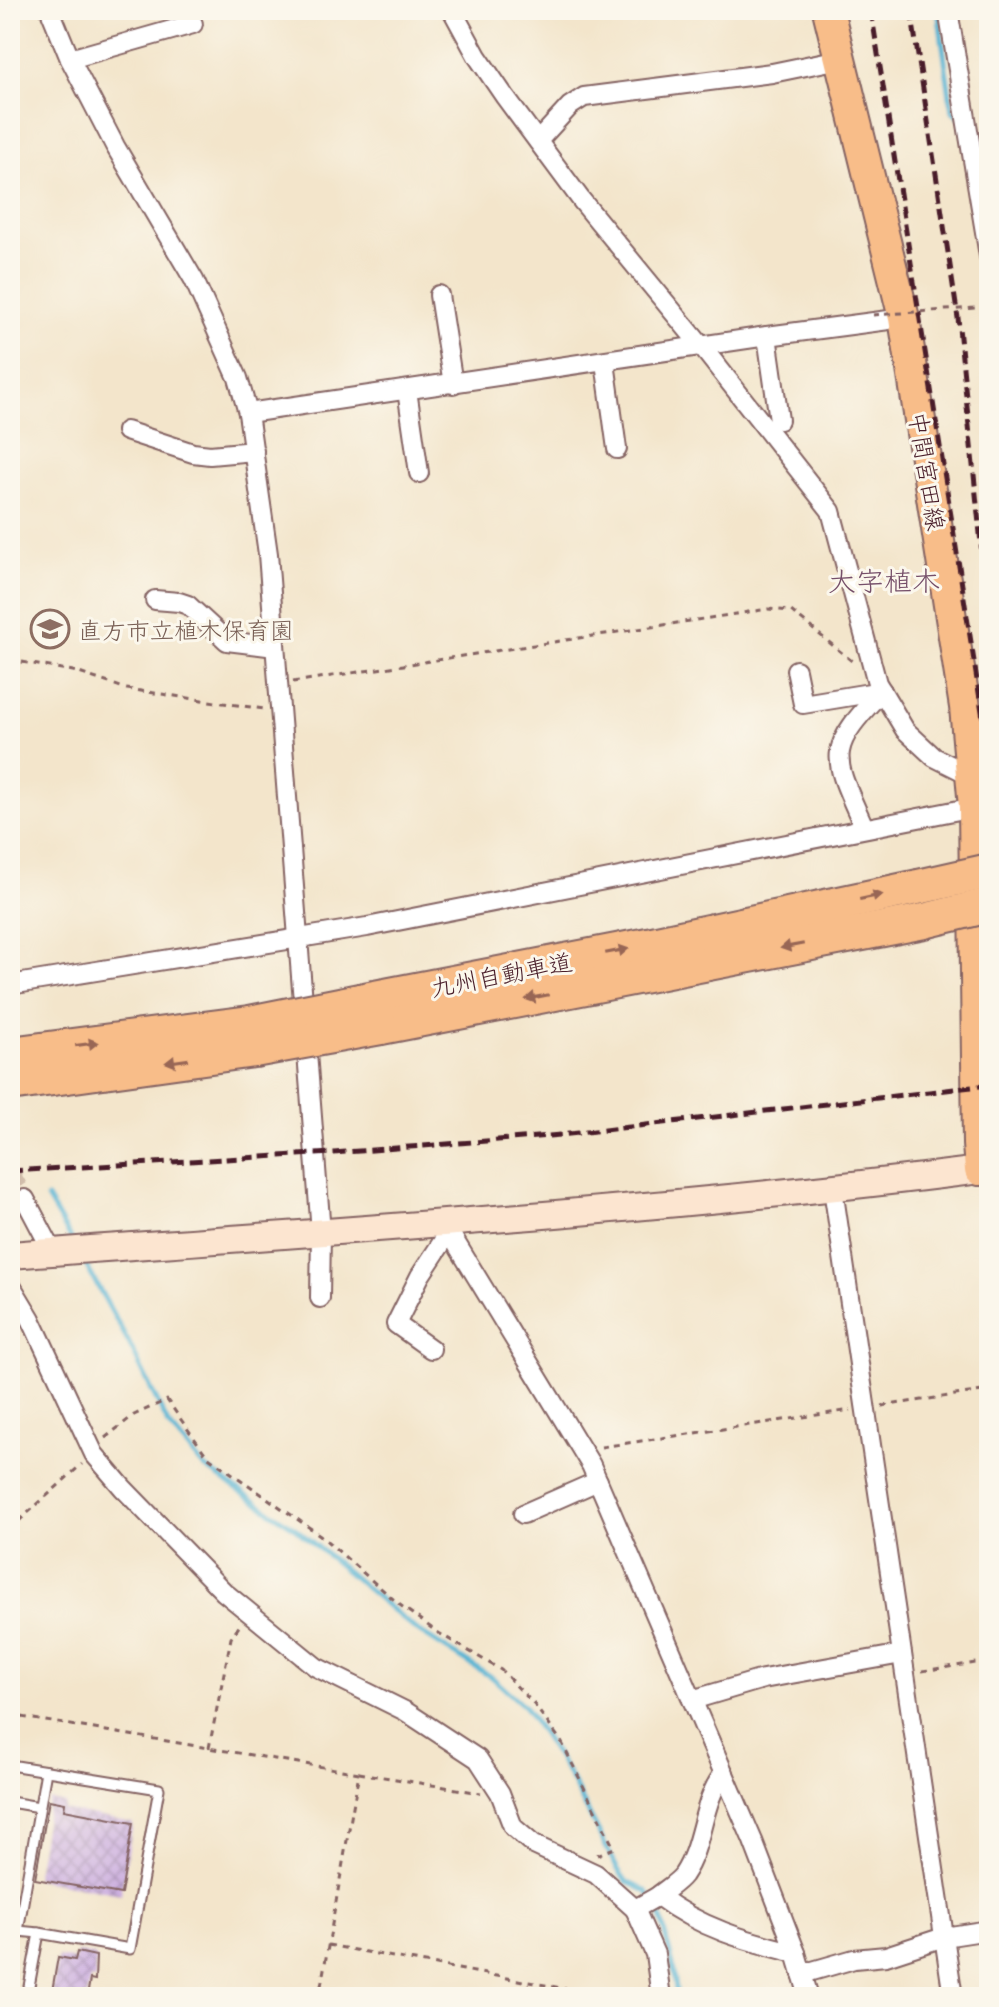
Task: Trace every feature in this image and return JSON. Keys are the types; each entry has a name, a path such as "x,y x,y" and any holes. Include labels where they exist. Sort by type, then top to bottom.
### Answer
{"highway":[{"name":"九州自動車道","path":"378,1013 648,945 989,871"},
{"name":"九州自動車道","path":"10,1084 378,1013 924,921 989,905"},
{"name":"九州自動車道","path":"10,1054 252,1036"}],"main road":[{"name":"中間宮田線","path":"828,10 904,318 965,707 974,807 985,1170"}],"street":[{"path":"50,10 70,59 115,146 194,280 233,363 248,413 268,554 321,1232 320,1298"},
{"path":"452,10 477,56 582,201 831,511 880,687 905,730 934,757 972,776"},
{"path":"591,10 592,13 599,10"},
{"path":"948,10 989,253"},
{"path":"70,59 193,24"},
{"path":"538,141 570,106 584,97 772,73 840,59"},
{"path":"439,295 453,384"},
{"path":"248,413 904,318"},
{"path":"767,336 779,420"},
{"path":"605,362 617,449"},
{"path":"407,390 419,473"},
{"path":"126,431 193,453 210,455 254,451"},
{"path":"155,600 188,605 227,641 275,647"},
{"path":"796,670 803,704 880,687"},
{"path":"864,827 838,761 841,743 852,722 880,687"},
{"path":"10,985 299,939 974,807"},
{"path":"10,1255 321,1232 447,1228 833,1189 985,1170"},
{"path":"833,1189 953,1997"},
{"path":"25,1199 57,1251"},
{"path":"431,1349 396,1324 447,1228"},
{"path":"447,1228 598,1481 724,1773 796,1953 809,1997"},
{"path":"10,1284 31,1319 94,1454 133,1499 224,1592 316,1667 405,1711 478,1759 502,1797 513,1827 534,1845 596,1874 635,1909 655,1954 661,1997"},
{"path":"523,1514 598,1481"},
{"path":"692,1700 763,1679 902,1654"},
{"path":"635,1909 681,1878 693,1857 715,1784 724,1773"},
{"path":"658,1896 680,1912 721,1933 796,1953"},
{"path":"802,1974 854,1959 886,1956 944,1937 989,1930"}],"lane":[{"path":"10,1765 159,1789 130,1949 14,1931 46,1771"},
{"path":"10,1802 39,1807"},
{"path":"27,1997 39,1933"}],"path":[{"path":"873,315 989,307"},
{"path":"277,685 768,609 791,611 880,687"},
{"path":"10,660 73,671 127,689 280,711"},
{"path":"582,1450 989,1390"},
{"path":"10,1529 94,1454 107,1436 134,1415 167,1400 207,1456 320,1535 425,1623 501,1670 533,1703 561,1741 614,1848 595,1855 580,1866"},
{"path":"209,1748 231,1638 248,1614"},
{"path":"905,1674 989,1661"},
{"path":"10,1715 502,1797"},
{"path":"319,1997 359,1773"},
{"path":"328,1945 610,1997"}],"building":[{"path":"49,1800 65,1803 64,1810 133,1823 121,1894 35,1879"},
{"path":"77,1952 96,1956 95,1980 90,1979 87,1997 51,1997 58,1957 75,1960"}],"waterway":[{"path":"938,10 952,111 959,117"},
{"path":"975,132 989,146"},
{"path":"10,1134 14,1141"},
{"path":"47,1198 73,1242"},
{"path":"82,1258 128,1341 168,1424 204,1467 295,1528 415,1629 494,1679 525,1707 570,1777 617,1868 627,1882 649,1895"},
{"path":"654,1904 659,1910 673,1965 677,1997"}],"tunnel":[{"path":"10,1172 25,1199"}],"railway":[{"path":"871,10 989,756"},
{"path":"911,10 958,318 989,622"},
{"path":"10,1171 334,1153 561,1135 989,1085"}],"place":[{"name":"直方市立植木保育園","path":"50,629"}],"district":[{"name":"大字植木","path":"884,580"}]}
